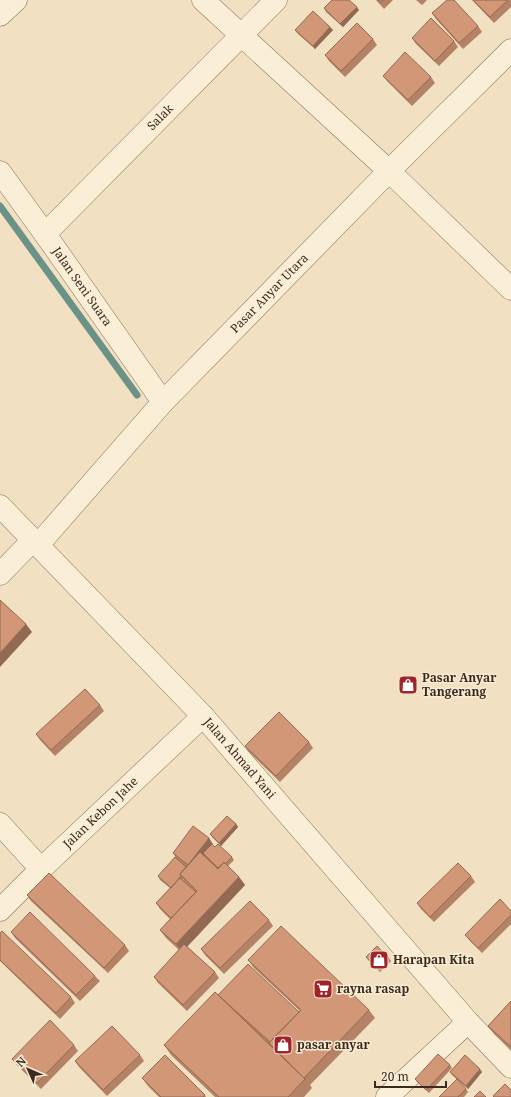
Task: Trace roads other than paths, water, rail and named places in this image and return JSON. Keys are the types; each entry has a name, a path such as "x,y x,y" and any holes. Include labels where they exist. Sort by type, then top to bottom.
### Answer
{"street":[{"path":"0,15 16,0"},
{"path":"203,0 389,171 511,289"},
{"name":"Salak","path":"45,234 276,0"},
{"name":"Pasar Anyar Utara","path":"0,574 35,543 163,402 389,171 511,50"},
{"name":"Jalan Seni Suara","path":"0,172 163,402"},
{"name":"Jalan Ahmad Yani","path":"0,506 203,716 468,1022 511,1067"},
{"name":"Jalan Kebon Jahe","path":"0,910 41,869 203,716"},
{"path":"0,824 41,869"},
{"path":"387,1097 468,1022"}],"waterway":[{"path":"0,206 137,395"}],"place":[{"name":"Pasar Anyar Tangerang","path":"408,685"},
{"name":"Harapan Kita","path":"379,960"},
{"name":"rayna rasap","path":"323,989"},
{"name":"pasar anyar","path":"283,1045"}]}
